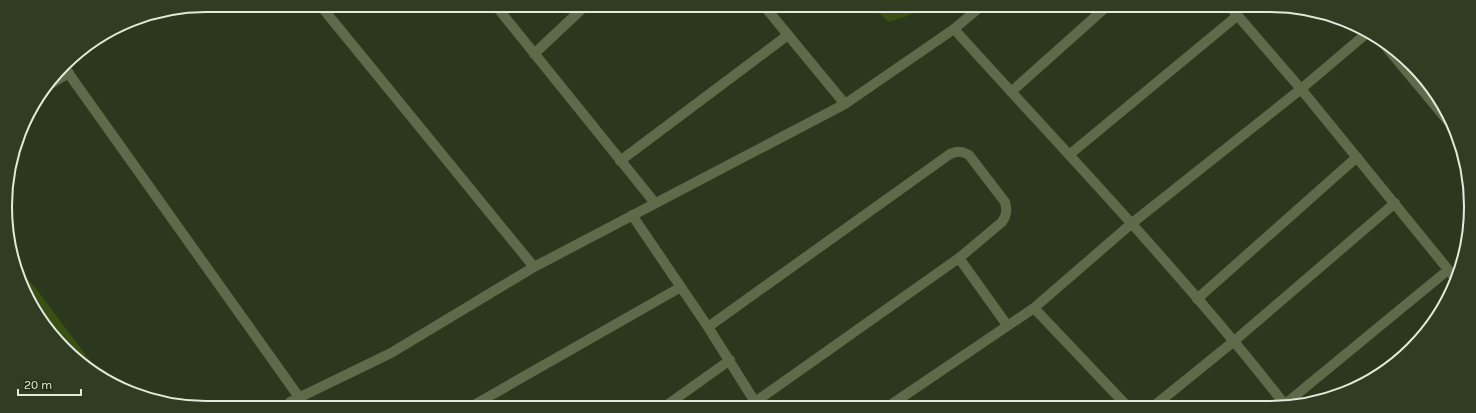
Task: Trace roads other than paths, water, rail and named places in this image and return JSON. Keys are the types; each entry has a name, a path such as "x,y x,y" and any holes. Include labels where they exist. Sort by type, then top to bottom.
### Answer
{"street":[{"path":"326,12 534,267"},
{"path":"501,12 655,203"},
{"path":"534,54 580,12"},
{"path":"769,12 845,104"},
{"path":"292,401 391,353 534,267 845,104 954,28 974,12"},
{"path":"1011,92 1101,12"},
{"path":"1069,155 1234,12 1301,89 1452,274"},
{"path":"954,28 1131,224 1282,401"},
{"path":"620,161 788,35"},
{"path":"896,401 1034,308 1131,224 1301,89 1363,36"},
{"path":"1396,58 1438,109"},
{"path":"67,71 299,397"},
{"path":"708,327 950,154 958,151 969,155 1005,202 1007,208 1006,217 1002,222 959,258 760,401"},
{"path":"1196,299 1357,157"},
{"path":"1160,401 1233,342 1395,203"},
{"path":"632,216 730,360 754,401"},
{"path":"959,258 1007,325"},
{"path":"1292,399 1452,274"},
{"path":"481,401 681,287"},
{"path":"1034,308 1122,401"},
{"path":"673,401 730,360"}]}
